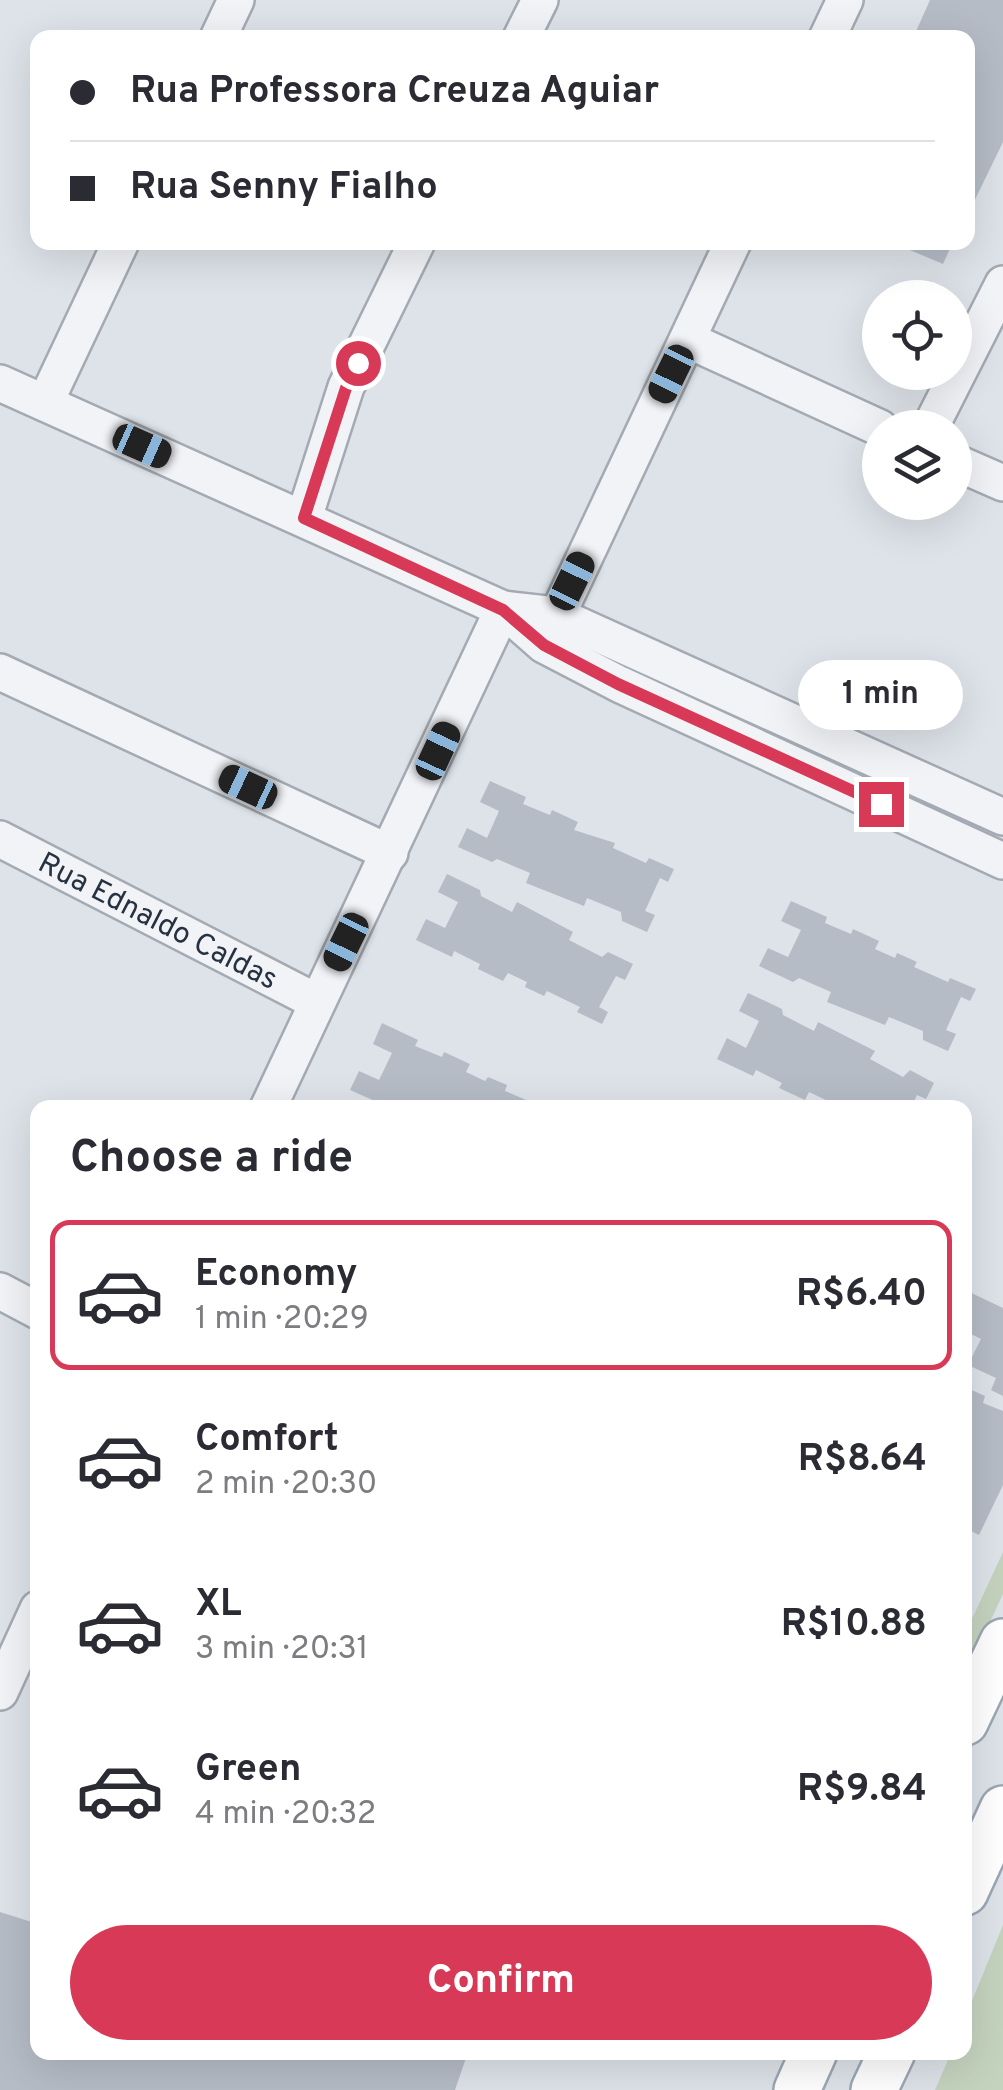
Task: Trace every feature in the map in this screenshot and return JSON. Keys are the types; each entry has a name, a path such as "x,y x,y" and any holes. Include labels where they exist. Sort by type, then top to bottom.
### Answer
{"main road":[{"path":"972,1707 1003,1642"},
{"path":"972,1877 1003,1809"},
{"path":"798,2090 811,2060"},
{"path":"874,2090 888,2060"}],"street":[{"path":"222,30 236,0"},
{"path":"525,30 540,0"},
{"path":"831,30 844,0"},
{"path":"44,404 117,250"},
{"path":"304,518 346,388 412,250"},
{"path":"550,630 728,250"},
{"path":"939,410 1003,284"},
{"path":"688,340 862,420"},
{"path":"0,382 503,610 1003,817"},
{"path":"972,470 1003,484"},
{"path":"272,1100 503,610"},
{"path":"550,630 618,684 1003,860"},
{"path":"0,672 390,853"},
{"name":"Rua Ednaldo Caldas","path":"0,839 317,1002"},
{"path":"0,1291 30,1307"},
{"path":"0,1692 30,1626"}],"green space":[{"path":"1003,1552 1003,1594 972,1660 972,1619"},
{"path":"1003,1925 1003,2090 935,2090 948,2060 972,2060 972,2001"}],"building":[{"path":"930,0 1003,0 1003,142 975,200 975,30 917,30"},
{"path":"910,250 949,250 943,264"},
{"path":"490,781 526,797 523,804 550,815 552,810 578,822 574,830 615,843 613,848 646,863 649,858 674,869 668,882 660,878 645,911 655,915 647,932 622,921 621,912 587,898 584,906 526,883 530,873 458,847 467,828 487,838 499,811 480,802"},
{"path":"447,874 512,912 517,902 573,932 569,940 602,957 608,952 633,964 625,980 616,976 599,1007 608,1012 602,1024 577,1012 580,1007 547,991 544,996 508,973 503,981 454,951 452,957 416,940 426,919 445,928 458,902 438,892"},
{"path":"791,901 827,917 825,923 851,934 853,929 879,941 875,949 895,958 897,953 917,962 914,967 976,989 970,1001 961,997 946,1030 956,1034 948,1051 923,1040 923,1031 889,1017 885,1025 827,1002 831,992 799,978 793,982 759,966 768,948 788,957 801,930 781,921"},
{"path":"748,993 782,1009 783,1015 814,1031 818,1022 875,1051 870,1059 903,1077 910,1070 934,1083 926,1099 917,1095 915,1100 826,1100 809,1092 805,1100 779,1088 782,1083 756,1070 753,1076 717,1059 727,1038 746,1048 759,1021 739,1011"},
{"path":"382,1023 418,1040 415,1046 442,1057 444,1052 470,1064 466,1072 507,1085 505,1091 526,1100 373,1100 350,1090 359,1071 379,1080 392,1053 373,1044"},
{"path":"972,1293 1003,1308 1003,1396 991,1390 996,1378 972,1367 972,1357 981,1339 972,1334"},
{"path":"972,1390 985,1396 983,1403 1003,1411 1003,1485 979,1535 972,1532"},
{"path":"0,1912 30,1921 30,2060 465,2060 455,2090 0,2090"}],"route":[{"path":"358,363 346,388 304,518 503,610 544,645 618,684 881,804"}]}
